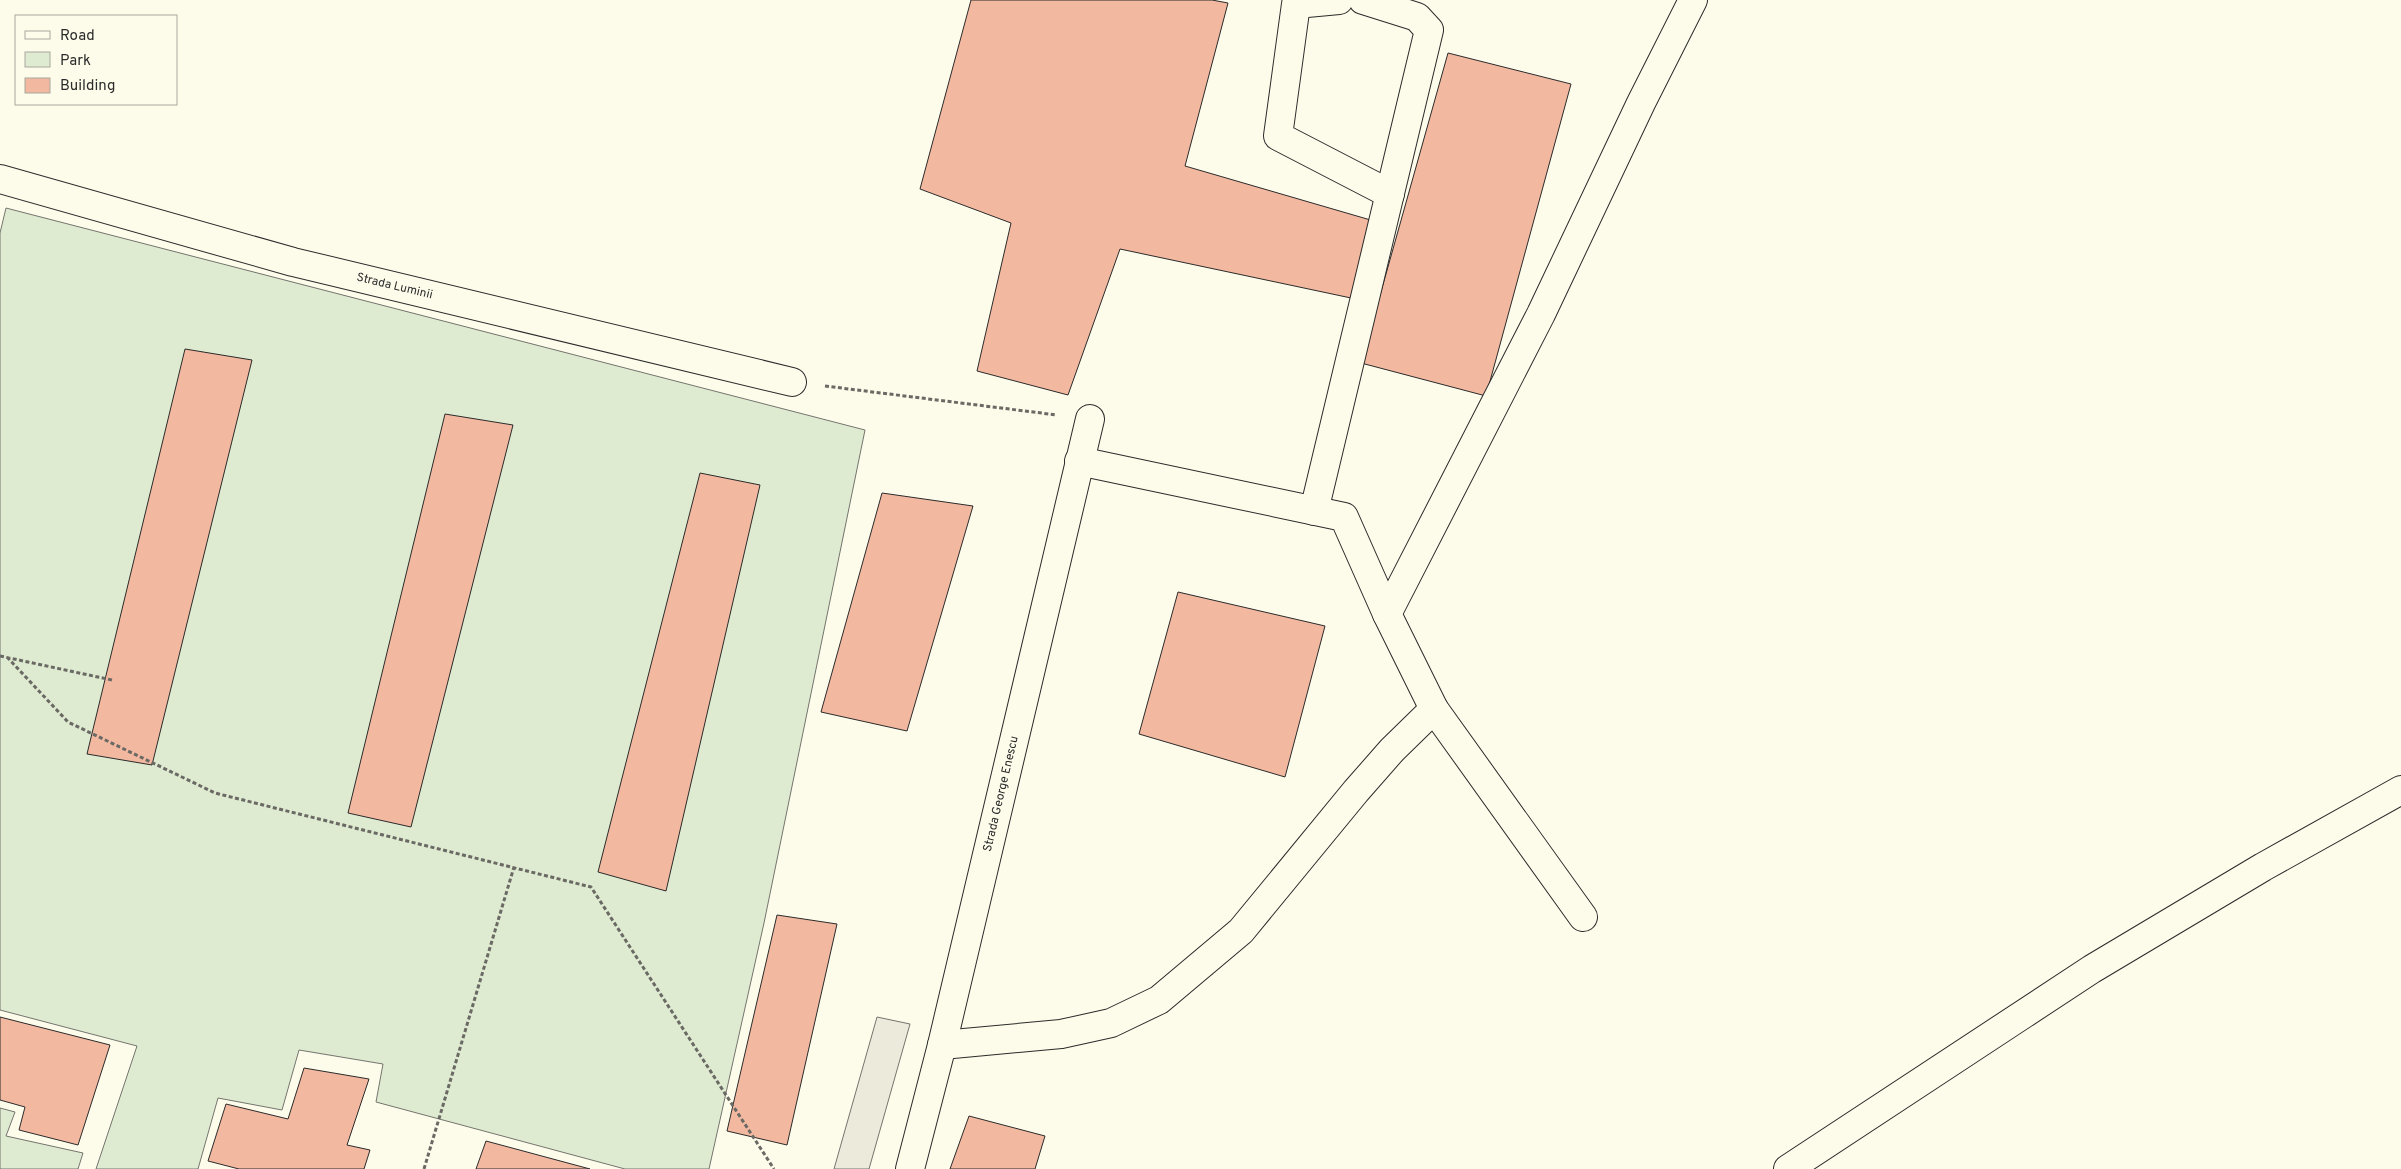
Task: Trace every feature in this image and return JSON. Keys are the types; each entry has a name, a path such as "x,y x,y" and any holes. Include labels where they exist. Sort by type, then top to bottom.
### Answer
{"street":[{"path":"1338,0 1296,4 1278,136 1390,194"},
{"path":"1314,510 1429,30 1417,17 1363,0"},
{"path":"1386,614 1541,314 1640,103 1693,0"},
{"name":"Strada Luminii","path":"0,180 293,262 792,382"},
{"name":"Strada George Enescu","path":"910,1169 942,1045 1090,419"},
{"path":"1079,461 1344,517 1386,614 1434,709 1583,917"},
{"path":"942,1045 1061,1034 1111,1023 1159,1000 1240,931 1356,791 1392,750 1434,709"},
{"path":"1788,1169 2092,969 2263,867 2401,790"}],"path":[{"path":"792,382 1090,419"},
{"path":"0,656 112,680"},
{"path":"7,657 68,722 216,793 591,887 774,1169"},
{"path":"424,1169 514,867"}],"green space":[{"path":"6,208 865,430 764,923 709,1169 625,1169 376,1102 383,1064 299,1050 282,1110 218,1098 198,1169 96,1169 137,1046 0,1010 0,233"},
{"path":"0,1108 15,1112 6,1136 83,1153 78,1169 0,1169"}],"shaded area":[{"path":"877,1017 910,1024 869,1169 834,1169"}],"building":[{"path":"971,0 1212,0 1228,3 1185,166 1374,221 1351,298 1120,249 1068,395 977,371 1011,223 920,189"},
{"path":"1448,53 1571,84 1486,396 1361,363"},
{"path":"185,349 252,360 152,765 87,754"},
{"path":"445,414 513,425 411,827 348,813"},
{"path":"700,473 760,485 666,891 598,872"},
{"path":"882,493 973,506 907,731 821,712"},
{"path":"1178,592 1325,626 1285,777 1139,734"},
{"path":"777,915 837,924 787,1145 727,1131"},
{"path":"0,1017 110,1045 78,1145 19,1130 25,1107 0,1100"},
{"path":"304,1068 369,1079 347,1145 370,1150 364,1169 239,1169 208,1161 226,1104 288,1119"},
{"path":"969,1116 1045,1136 1035,1169 950,1169"},
{"path":"486,1141 590,1169 476,1169"}]}
